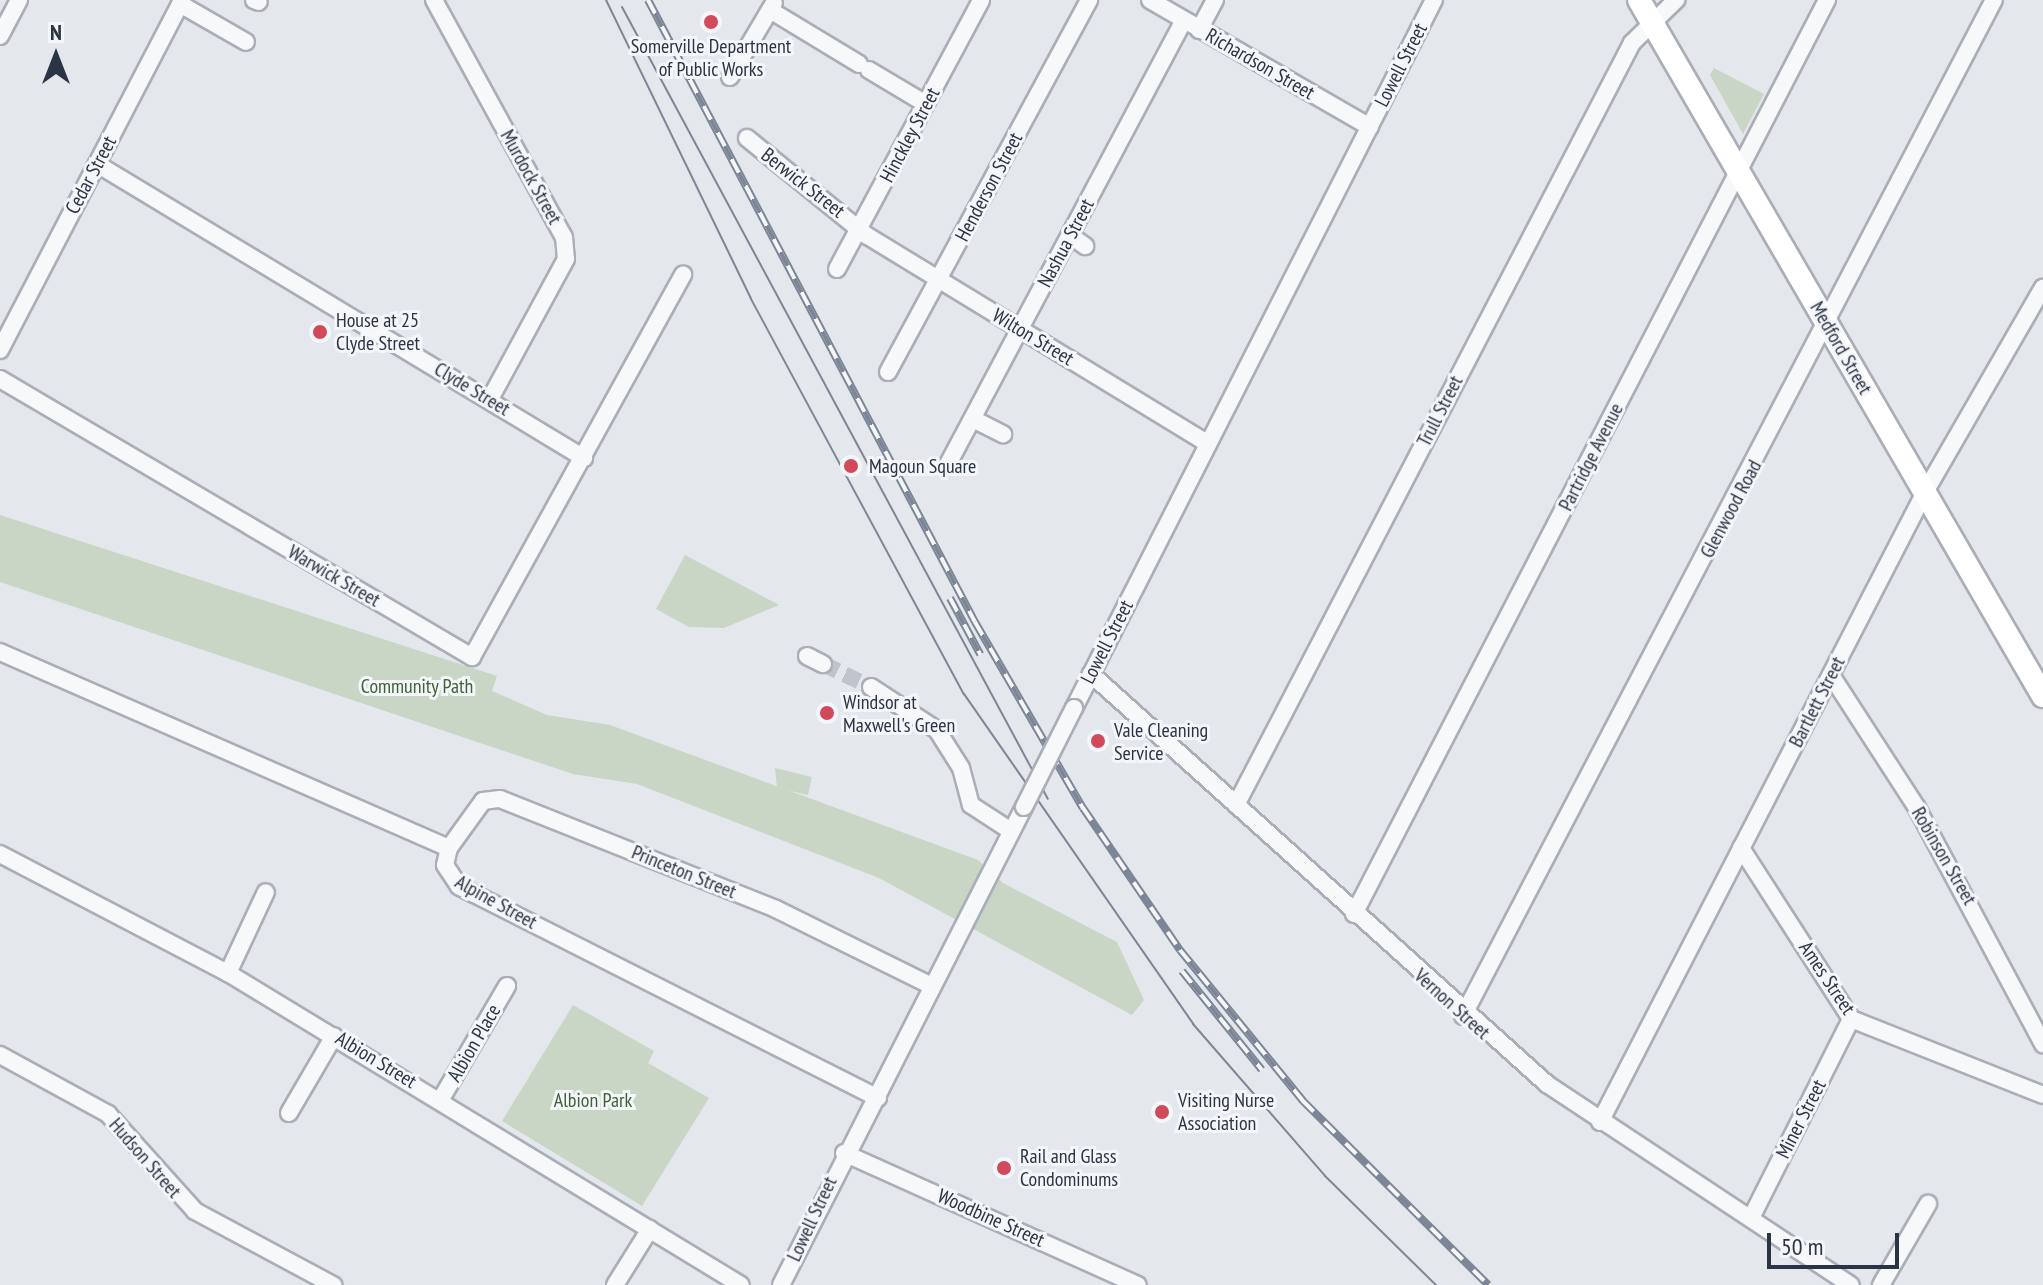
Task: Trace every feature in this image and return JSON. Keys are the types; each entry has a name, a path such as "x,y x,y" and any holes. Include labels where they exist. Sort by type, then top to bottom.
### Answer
{"main road":[{"name":"Medford Street","path":"1639,0 2043,696"}],"street":[{"path":"0,36 19,0"},
{"name":"Murdock Street","path":"434,0 564,237 566,259 490,399"},
{"name":"Hinckley Street","path":"837,269 981,0"},
{"name":"Henderson Street","path":"888,372 1089,0"},
{"name":"Richardson Street","path":"1150,0 1370,127"},
{"name":"Nashua Street","path":"947,466 1070,235 1192,25 1215,0"},
{"name":"Trull Street","path":"1236,805 1632,43 1654,25 1676,0"},
{"name":"Partridge Avenue","path":"1354,914 1827,0"},
{"name":"Glenwood Road","path":"1463,1016 1828,325 1994,0"},
{"name":"Lowell Street","path":"781,1285 844,1153 878,1098 1432,1"},
{"path":"181,2 246,42"},
{"name":"Cedar Street","path":"0,350 181,2"},
{"path":"730,77 773,5 864,67 926,104"},
{"name":"Berwick Street","path":"747,138 860,228"},
{"name":"Clyde Street","path":"97,164 584,458"},
{"name":"Wilton Street","path":"860,228 939,280 1208,444"},
{"path":"1070,235 1085,246"},
{"path":"584,458 683,274"},
{"name":"Bartlett Street","path":"1600,1122 1925,492 2043,288"},
{"name":"Warwick Street","path":"0,379 472,657 584,458"},
{"path":"973,419 1003,434"},
{"name":"Alpine Street","path":"0,652 449,848 445,865 459,886 878,1098"},
{"path":"807,656 823,664"},
{"name":"Vernon Street","path":"1091,674 1463,1016 1600,1122 1851,1285"},
{"name":"Robinson Street","path":"1831,675 1924,821 2043,1044"},
{"path":"871,687 937,730 961,768 971,805 1011,831"},
{"name":"Princeton Street","path":"449,848 483,801 500,799 776,909 932,986"},
{"name":"Ames Street","path":"1741,848 1851,1019 2043,1095"},
{"name":"Albion Street","path":"0,854 228,973 441,1099 741,1285"},
{"path":"228,973 266,892"},
{"name":"Albion Place","path":"441,1099 507,986"},
{"name":"Miner Street","path":"1751,1218 1851,1019"},
{"path":"289,1113 334,1036"},
{"name":"Hudson Street","path":"0,1055 108,1114 195,1211 333,1285"},
{"name":"Woodbine Street","path":"844,1153 1138,1285"},
{"path":"1881,1285 1928,1204"},
{"path":"615,1285 650,1229"}],"green space":[{"path":"1714,68 1764,94 1743,134 1710,75"},
{"name":"Community Path","path":"0,515 497,676 492,691 547,715 610,725 978,860 1003,883 1117,942 1144,1000 1132,1015 879,878 637,784 573,774 0,582"},
{"path":"685,555 779,605 724,628 689,627 656,609"},
{"path":"775,768 812,777 808,795 777,788"},
{"name":"Albion Park","path":"573,1005 654,1051 648,1063 709,1098 642,1206 502,1121"}],"tunnel":[{"path":"823,664 871,687"}],"tram line":[{"path":"606,0 751,299 964,694 1193,1024 1325,1176 1436,1285"},
{"path":"622,7 1048,799"}],"railway":[{"path":"648,0 975,622 1083,808 1180,950 1303,1101 1488,1285"},
{"path":"950,598 980,654"},
{"path":"1182,971 1262,1070"}],"place":[{"name":"Somerville Department of Public Works","path":"711,22"},
{"name":"House at 25 Clyde Street","path":"320,332"},
{"name":"Magoun Square","path":"851,466"},
{"name":"Windsor at Maxwell's Green","path":"827,713"},
{"name":"Vale Cleaning Service","path":"1098,741"},
{"name":"Visiting Nurse Association","path":"1162,1112"},
{"name":"Rail and Glass Condominums","path":"1004,1168"}]}
